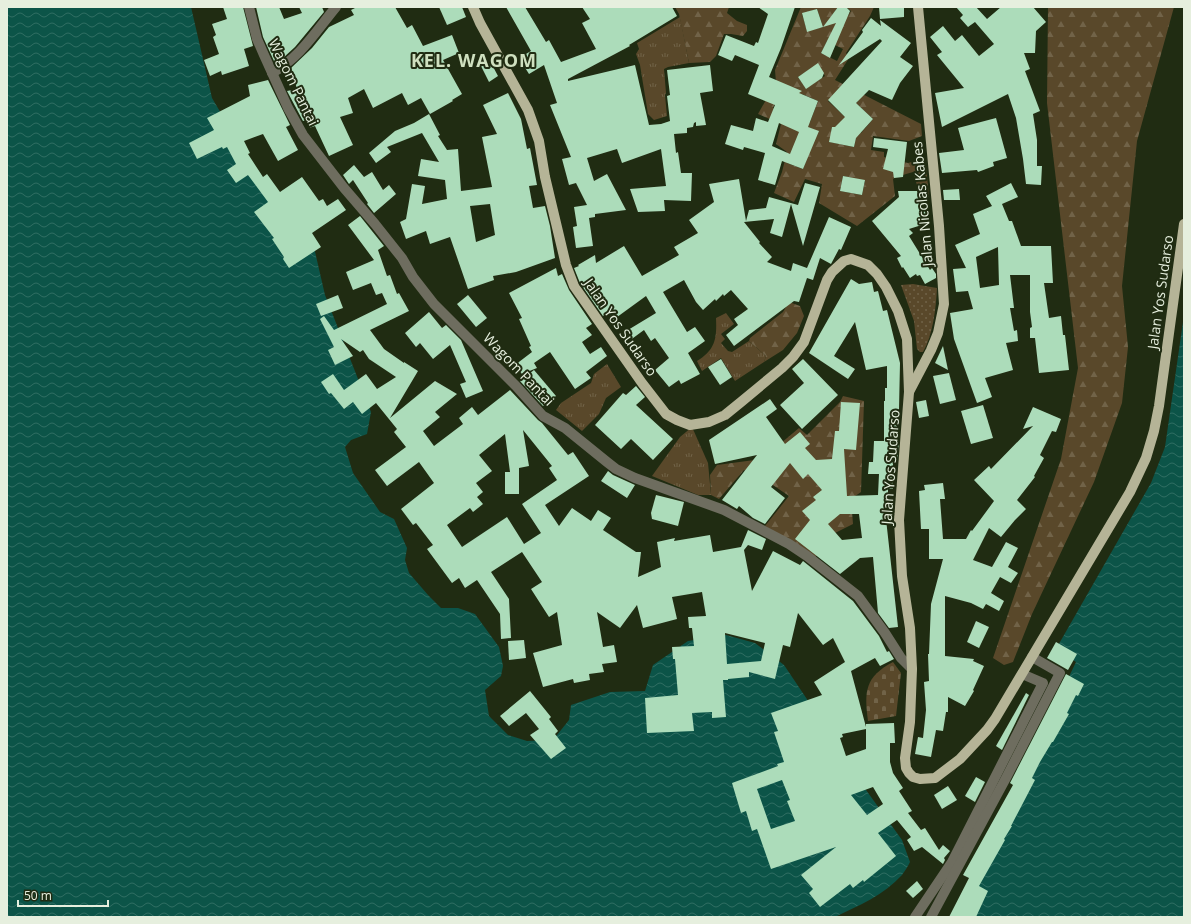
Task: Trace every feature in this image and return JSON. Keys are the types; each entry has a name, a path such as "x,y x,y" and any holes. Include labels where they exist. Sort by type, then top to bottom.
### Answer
{"main road":[{"name":"Jalan Yos Sudarso","path":"473,7 528,110 538,141 566,265 574,286 642,383 666,414 690,425 709,422 725,414 782,368 793,357 804,342 827,280 832,272 844,261 851,259 868,265 877,274 886,287 898,311 906,339 909,392 899,520 902,576 910,628 912,669 910,722 905,763 909,773 920,779 935,778 960,759 987,730 1130,492 1146,458 1154,431 1159,406 1184,224"},
{"name":"Jalan Nicolas Kabes","path":"909,392 931,350 938,333 944,304 940,226 918,7"}],"street":[{"name":"Wagom Pantai","path":"249,7 257,39 293,118 303,135 344,188 402,258 413,277 434,304 544,416 565,428 614,467 641,480 724,510 789,544 807,556 858,596 901,658 912,669"},
{"path":"272,73 288,63 302,50 336,7"},
{"path":"931,917 955,865 1002,776 1060,673 1032,656"},
{"path":"1002,776 1043,683 1022,674"},
{"path":"915,917 955,865"}],"green space":[{"path":"675,7 729,7 727,13 737,21 747,25 747,31 743,36 724,34 716,56 710,62 689,63 679,14"},
{"path":"801,7 838,7 830,18 841,25 851,11 846,7 874,7 870,16 846,53 849,58 835,80 921,124 922,136 909,141 873,136 871,150 884,152 884,157 908,163 923,159 926,166 929,197 921,198 913,172 896,177 893,179 895,196 857,226 819,203 822,184 805,179 794,202 774,193 782,172 787,152 776,144 781,124 758,114 776,82 775,70","holes":["817,9 823,27 807,31 802,14","827,41 843,49 837,61 821,53","818,64 825,76 806,88 798,77","783,84 789,115 773,108","842,85 858,101 844,116 828,101","802,94 818,101 810,122","857,104 873,119 861,133 845,117","832,127 857,132 854,147 830,142","811,148 803,169 787,163","843,176 865,181 862,195 840,191"]},
{"path":"1048,7 1174,7 1137,141 1122,286 1128,347 1122,403 1094,482 1032,614 1013,662 1004,665 993,658 1061,459 1078,368 1047,103"},
{"path":"680,17 689,63 664,69 667,116 654,120 648,114 640,65 636,54 639,49 637,43"},
{"path":"913,284 937,288 932,330 923,352 920,352 917,349 914,321 901,285"},
{"path":"789,302 800,306 804,316 797,333 783,350 764,362 766,356 749,341 750,338 783,312"},
{"path":"726,313 734,324 721,334 725,339 721,343 728,351 732,352 749,341 766,356 764,362 735,381 721,358 702,371 697,361 708,353 714,343 716,318"},
{"path":"607,364 621,387 606,398 599,414 582,431 556,410 561,403 591,383 594,374"},
{"path":"843,396 864,401 861,492 851,499 853,524 829,536 815,558 765,526 789,496 764,479 757,480 744,470 719,499 711,495 710,475 717,465 762,459 799,428 807,435 840,402"},
{"path":"692,427 708,463 711,495 698,495 652,476 680,437"},
{"path":"893,662 901,673 896,716 868,721 866,701 868,686 877,673"}],"water":[{"path":"7,7 191,7 212,98 252,166 313,243 325,295 371,412 367,434 351,440 345,447 353,473 380,512 394,519 407,548 405,560 409,573 441,608 458,608 475,614 499,647 503,666 501,676 485,690 489,716 508,735 527,741 553,740 569,720 571,705 610,692 645,691 653,665 688,641 726,635 755,643 784,665 823,723 843,758 902,840 910,862 902,875 879,894 835,917 7,917"},
{"path":"1184,315 1184,917 954,917 1076,662 1056,649 1151,483 1165,447"}],"building":[{"path":"223,7 243,7 253,46 244,49 249,66 222,75 221,71 210,76 204,60 219,54 213,37 216,35 212,24 227,19"},
{"path":"256,7 279,7 284,19 302,13 299,7 322,7 324,12 295,47 283,58 274,61 263,37"},
{"path":"357,7 395,7 407,28 412,25 423,46 452,35 459,53 443,60 462,94 430,114 421,98 408,105 402,93 373,108 364,89 348,98 353,113 340,117 353,145 329,156 315,126 309,128 307,120 303,121 287,91 297,89 291,68 312,48 329,27 354,15 351,10"},
{"path":"439,7 462,7 466,17 447,25"},
{"path":"506,7 525,7 546,42 549,40 561,62 596,49 582,23 590,19 582,7 672,7 677,16 629,45 630,46 568,79 568,81 635,65 649,125 661,124 670,121 667,96 670,95 667,70 710,65 713,91 700,93 706,125 696,126 696,122 694,123 693,127 687,128 687,133 674,134 676,153 678,152 681,173 692,173 691,201 664,200 665,211 638,212 630,189 666,186 661,149 622,163 617,149 587,158 594,181 607,174 626,210 595,214 595,217 589,218 593,246 576,248 573,227 577,226 574,207 587,205 576,183 569,185 562,159 571,157 550,105 557,103 544,65 529,74 519,58 531,51"},
{"path":"758,7 795,7 769,77 802,91 799,93 818,101 808,127 819,131 803,169 782,161 775,185 758,180 765,153 744,147 743,150 725,144 731,125 753,131 756,118 768,122 775,105 748,94 759,65 735,55 732,61 718,55 726,35 754,46 756,42 758,43 768,14","holes":["779,123 799,132 790,154 772,146"]},
{"path":"838,7 846,7 850,11 830,58 821,53 836,23 823,27"},
{"path":"879,7 904,7 904,17 880,19"},
{"path":"956,7 976,7 987,19 1001,7 1033,7 1046,22 1036,31 1035,53 1024,53 1030,69 1025,71 1040,111 1033,114 1037,140 1037,166 1042,166 1041,185 1026,184 1016,118 1008,94 942,127 935,93 964,88 937,55 942,52 930,37 943,26 955,41 962,35 979,56 994,44 975,22 968,27 960,18 963,15"},
{"path":"817,9 823,27 807,32 802,13"},
{"path":"871,18 881,26 880,20 911,43 900,57 913,66 900,83 892,100 869,90 856,103 873,119 856,138 854,147 829,142 832,127 835,127 845,117 828,100 882,41 880,39 839,65 863,32 862,30"},
{"path":"490,61 498,76 489,82 481,66"},
{"path":"818,63 824,73 822,78 806,89 798,77"},
{"path":"268,80 290,125 286,127 298,150 278,161 263,134 244,141 250,153 248,154 263,177 267,174 280,192 302,177 319,201 323,199 327,206 338,199 346,210 312,233 321,247 289,268 283,259 284,257 272,239 274,238 254,212 268,202 248,175 236,183 227,170 236,164 227,147 223,149 222,147 197,159 189,143 214,130 207,118 250,96 248,85"},
{"path":"508,93 521,119 527,149 530,148 537,185 529,186 533,208 545,206 555,258 516,272 493,276 494,280 468,289 450,237 430,244 426,231 406,239 400,222 406,219 412,184 425,186 422,204 447,199 445,180 418,176 421,159 439,162 422,133 387,147 391,152 376,163 369,153 395,131 414,123 429,114 440,135 438,136 447,150 458,149 461,191 492,187 482,137 497,134 483,105","holes":["490,204 495,235 476,242 470,206"]},
{"path":"996,118 1007,158 993,162 994,166 978,172 977,170 942,173 939,153 964,150 958,128"},
{"path":"874,138 907,142 903,177 894,178 893,172 883,169 888,149 873,147"},
{"path":"354,165 364,177 372,172 383,190 389,185 396,194 374,213 353,180 349,184 343,175"},
{"path":"843,176 865,180 862,195 840,191"},
{"path":"739,179 746,221 749,210 766,208 769,197 798,205 805,183 820,187 803,246 791,204 782,237 770,233 774,219 744,222 760,242 759,243 772,257 767,262 791,271 793,263 807,268 829,217 851,227 841,250 839,249 831,264 820,258 813,280 807,278 799,302 794,301 734,346 726,335 738,325 734,319 748,309 731,290 724,296 723,294 716,301 715,299 703,310 696,302 684,280 663,292 687,332 695,327 705,341 688,353 700,374 681,384 679,380 669,387 655,370 669,358 655,338 651,341 644,330 629,341 623,333 656,313 646,296 613,320 608,312 603,316 580,283 574,268 595,255 596,263 624,246 642,276 679,255 674,247 698,233 689,220 714,202 709,184"},
{"path":"1011,183 1018,197 1002,204 1009,221 1012,221 1021,246 1051,246 1053,283 1044,283 1049,318 1061,316 1069,370 1039,373 1035,338 1030,338 1030,328 1032,327 1030,312 1030,275 1010,275 1014,308 1010,308 1014,331 1017,330 1018,341 1006,343 1013,370 985,378 992,397 977,403 954,339 950,313 973,309 968,291 956,292 953,269 966,268 955,245 980,234 973,214 992,206 986,196","holes":["998,247 999,285 980,288 976,257"]},
{"path":"959,189 960,200 944,200 943,190"},
{"path":"898,191 917,191 921,208 924,207 928,223 909,229 913,233 909,236 930,270 932,268 936,274 936,278 925,284 920,275 917,276 916,274 910,278 903,267 902,268 897,258 901,256 872,221 899,197"},
{"path":"360,216 384,246 378,250 387,276 390,275 397,294 399,293 409,311 370,330 384,349 418,371 390,418 435,381 457,394 435,412 440,417 423,431 434,446 463,424 459,418 472,407 478,415 510,390 542,423 568,455 573,452 589,476 545,505 559,526 572,508 591,521 598,510 611,518 603,530 636,552 641,552 638,577 661,567 657,542 675,538 674,541 710,535 713,552 741,547 748,530 766,539 762,550 748,545 744,550 752,591 773,551 800,565 803,561 853,601 879,636 887,652 889,651 894,659 880,666 875,658 851,671 866,727 866,724 894,723 895,743 890,743 890,762 893,773 903,788 899,791 912,811 908,813 921,830 925,828 939,850 943,845 950,851 944,858 945,860 943,864 922,847 914,851 907,840 911,837 897,820 878,833 896,856 864,882 863,880 853,888 850,884 820,907 809,893 813,889 801,875 836,847 771,869 757,829 752,831 746,811 741,813 732,783 778,766 777,764 784,762 774,732 778,731 771,713 822,695 814,682 845,662 833,638 823,645 798,613 790,647 783,645 775,679 749,672 749,677 723,680 726,717 712,718 712,712 692,713 694,731 647,733 645,698 678,695 675,659 673,659 672,647 694,646 692,628 689,628 688,617 706,616 702,592 672,597 677,619 643,628 637,605 620,628 597,612 603,647 614,645 617,662 602,664 604,672 589,674 590,680 574,683 573,679 543,687 533,653 562,645 557,612 549,617 531,589 542,582 522,552 491,572 509,599 511,638 501,639 500,614 477,580 465,588 459,578 452,583 427,549 433,545 416,523 413,525 401,509 434,483 419,462 387,486 375,470 406,447 394,432 397,429 376,403 362,414 353,402 344,409 331,393 329,394 321,382 333,374 344,390 366,374 377,389 396,377 369,359 363,350 360,352 341,339 353,356 335,365 328,350 334,347 320,319 324,316 334,330 387,304 382,293 376,295 371,283 353,290 346,272 374,260 348,225","holes":["523,430 552,466 549,468 557,480 522,504 541,533 524,544 507,517 462,547 447,525 470,508 473,512 483,504 477,497 483,492 476,483 492,471 479,455 505,434 510,472 505,472 505,494 519,494 519,468 529,466","725,633 765,643 761,661 727,664","866,729 866,749 846,756 840,738 843,737 842,734","782,780 790,800 787,801 795,821 771,829 757,789","873,787 883,804 867,815 851,795"]},
{"path":"556,268 558,276 562,274 569,290 592,324 586,328 592,335 582,342 590,354 601,347 607,356 586,372 591,378 575,389 550,352 534,363 537,368 522,374 515,365 532,352 529,347 531,346 519,319 522,318 509,293"},
{"path":"851,279 859,284 872,282 874,292 878,291 883,311 887,310 900,363 899,410 897,421 897,441 899,441 897,461 893,461 893,489 888,489 888,510 885,510 898,627 889,628 878,613 873,557 860,558 840,574 795,539 810,520 802,511 816,500 813,497 822,490 808,474 803,479 790,463 771,487 785,498 765,524 753,518 739,506 737,509 722,500 757,455 715,464 709,440 770,399 777,409 766,417 785,444 800,432 810,444 805,448 816,460 832,459 835,431 839,431 841,402 860,403 856,450 844,449 847,496 878,495 879,474 868,474 869,462 873,462 874,441 884,441 884,401 885,388 887,388 887,366 866,370 855,322 834,356 855,369 848,379 809,353","holes":["840,514 859,514 862,538 842,540 828,524"]},
{"path":"338,295 343,308 321,316 316,304"},
{"path":"468,295 487,318 476,327 457,304"},
{"path":"429,312 442,328 446,325 461,340 483,391 466,398 460,384 466,382 450,345 433,359 420,343 416,347 405,333"},
{"path":"943,346 948,370 935,363"},
{"path":"721,359 732,377 720,385 708,367"},
{"path":"803,359 838,395 802,429 780,405 804,383 792,369"},
{"path":"534,370 556,396 543,406 520,381"},
{"path":"949,373 956,400 940,404 933,376"},
{"path":"636,386 645,397 636,405 673,439 653,460 631,439 621,449 595,425 623,393 626,395"},
{"path":"926,400 929,416 919,418 916,402"},
{"path":"983,405 993,438 971,444 961,411"},
{"path":"1033,407 1061,419 1056,432 1052,431 1040,455 1044,458 1034,476 1035,477 1017,500 1026,509 1001,537 989,528 973,560 992,567 1006,542 1018,548 1008,567 1018,573 1011,583 1000,577 991,593 1004,601 999,611 986,604 983,609 971,603 945,596 945,656 974,659 973,661 984,666 973,690 974,691 965,706 948,697 948,712 946,712 943,731 936,730 931,757 915,754 918,737 923,738 926,710 924,682 929,681 928,654 931,604 943,559 929,559 929,529 921,529 919,491 925,490 924,485 943,483 945,499 940,499 943,539 966,539 971,530 972,531 994,501 974,480 989,466 991,469 1033,426 1023,429"},
{"path":"608,471 613,475 635,485 627,498 601,481"},
{"path":"656,495 684,502 678,526 652,519 651,513"},
{"path":"976,621 989,627 979,648 967,642"},
{"path":"524,640 526,658 509,660 508,641"},
{"path":"1056,642 1077,654 1068,670 1047,658"},
{"path":"1066,674 1084,684 1078,696 1076,695 1067,713 1069,714 1040,762 1032,778 1035,780 1004,839 1005,840 979,886 988,891 976,917 949,917 969,878 963,875 1013,785 1010,783"},
{"path":"530,691 551,717 549,719 558,731 555,734 566,748 551,759 530,735 539,729 526,713 509,726 500,716"},
{"path":"1026,693 1029,695 1002,750 996,746"},
{"path":"976,777 985,782 975,802 965,796"},
{"path":"948,786 957,800 942,809 934,795"},
{"path":"917,881 923,889 913,898 906,891"}],"district":[{"name":"KEL. WAGOM","path":"474,60"}]}
